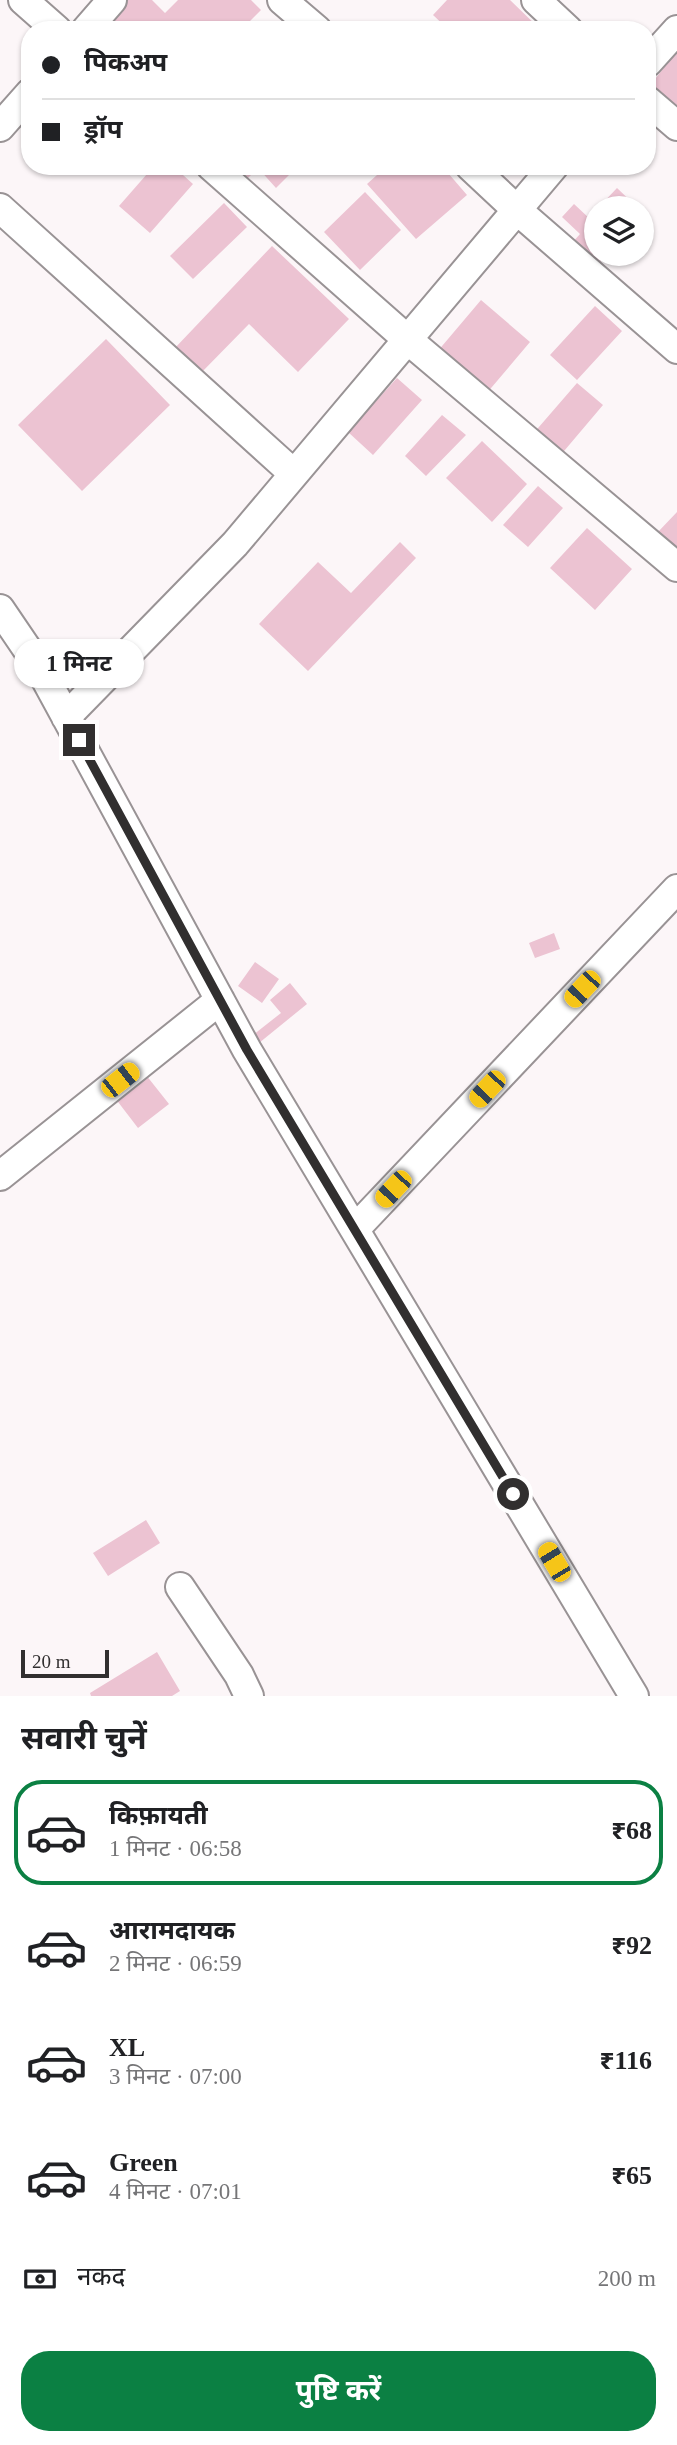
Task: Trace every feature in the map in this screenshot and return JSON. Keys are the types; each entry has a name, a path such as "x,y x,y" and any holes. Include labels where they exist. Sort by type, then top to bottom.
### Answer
{"street":[{"path":"23,0 47,21"},
{"path":"94,21 112,0"},
{"path":"282,0 306,21"},
{"path":"536,0 558,21"},
{"path":"656,53 677,30"},
{"path":"0,127 21,103"},
{"path":"656,108 677,126"},
{"path":"221,175 408,340 677,567"},
{"path":"480,175 677,349"},
{"path":"66,717 235,544 546,175"},
{"path":"0,208 294,474"},
{"path":"0,609 38,664 247,1050 634,1696"},
{"path":"355,1229 677,889"},
{"path":"0,1176 220,1000"},
{"path":"180,1587 239,1675 249,1696"}],"building":[{"path":"120,0 152,0 165,13 178,0 251,0 261,10 250,21 99,21"},
{"path":"447,0 510,0 532,21 439,21 433,15"},
{"path":"677,51 677,112 656,95 656,78"},
{"path":"21,108 21,121 14,115"},
{"path":"146,175 183,175 193,184 150,233 119,206"},
{"path":"264,175 289,175 276,188"},
{"path":"377,175 450,175 467,195 416,239 367,184"},
{"path":"617,188 625,196 609,196"},
{"path":"365,192 401,230 360,270 324,232"},
{"path":"224,203 247,227 193,279 170,256"},
{"path":"574,204 584,213 584,254 572,243 580,234 562,217"},
{"path":"272,246 349,319 298,372 249,324 200,374 174,349"},
{"path":"481,300 530,342 486,394 437,352"},
{"path":"595,306 622,331 577,380 550,355"},
{"path":"106,339 170,405 82,491 18,425"},
{"path":"397,378 422,400 373,455 348,432"},
{"path":"577,383 603,405 559,457 532,435"},
{"path":"442,415 466,435 426,476 405,456"},
{"path":"482,441 527,484 492,522 446,478"},
{"path":"538,486 563,508 528,547 503,525"},
{"path":"677,512 677,553 657,533"},
{"path":"587,528 632,569 595,610 550,568"},
{"path":"400,542 416,558 308,671 259,624 318,562 351,593"},
{"path":"554,933 560,949 535,958 529,943"},
{"path":"255,962 279,979 262,1003 238,986"},
{"path":"290,983 307,1004 259,1043 253,1035 281,1013 270,1000"},
{"path":"146,1075 169,1104 138,1128 115,1098"},
{"path":"146,1520 160,1543 108,1576 93,1553"},
{"path":"157,1652 180,1691 172,1696 91,1696 90,1693"}],"route":[{"path":"79,740 247,1050 513,1494"}]}
